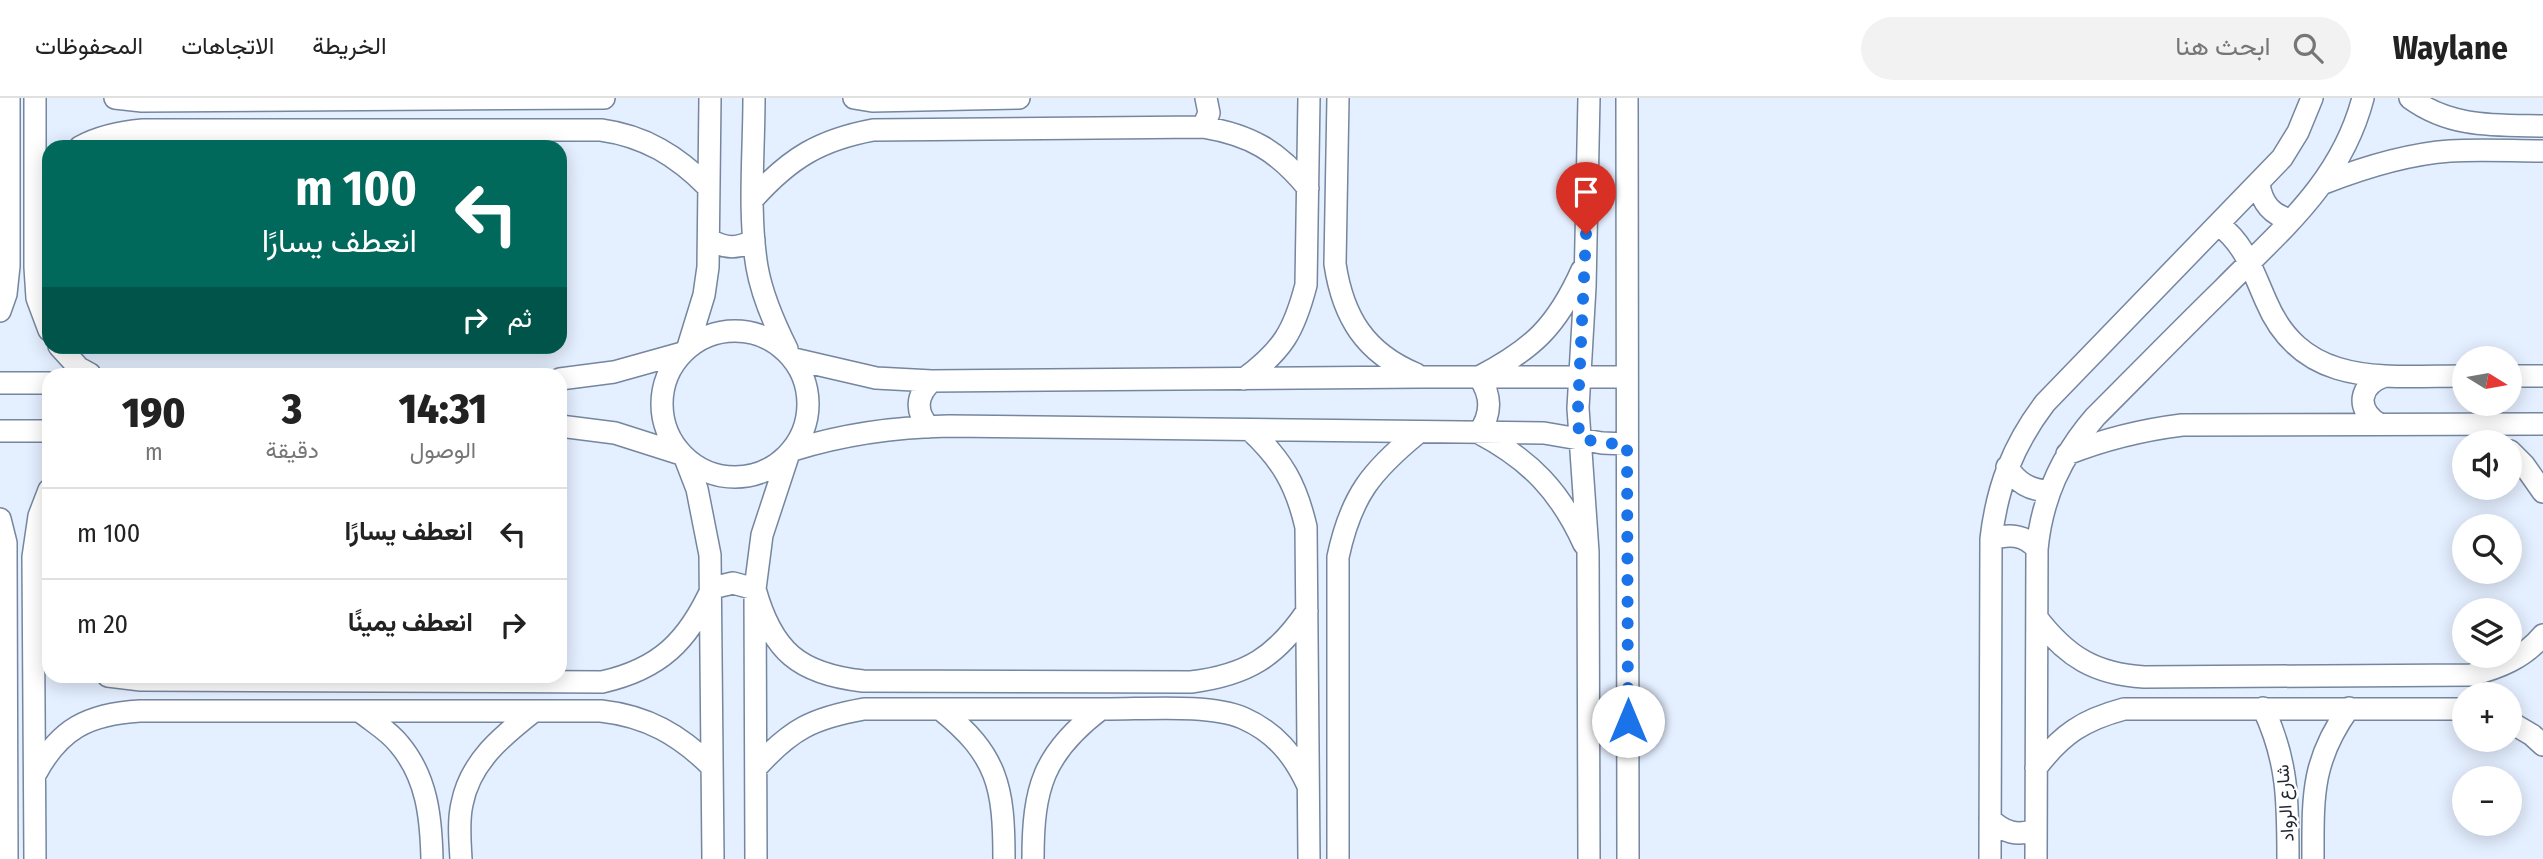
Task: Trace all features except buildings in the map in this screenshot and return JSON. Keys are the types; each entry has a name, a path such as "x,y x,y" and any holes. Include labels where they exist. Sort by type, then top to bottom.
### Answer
{"street":[{"path":"0,311 6,294 9,266 9,98"},
{"path":"35,98 35,267 37,298 42,311"},
{"path":"115,98 604,98"},
{"path":"710,98 710,240 704,295 685,350 671,368 664,385 662,404 670,439 683,456 700,469 718,476 737,478 756,475 773,467 790,453 846,436 929,427 1544,433 1602,443 1627,444"},
{"path":"754,98 754,240 758,270 765,299 803,376 808,395 808,415 803,433 790,453 762,534 755,589 756,859"},
{"path":"863,100 1018,98"},
{"path":"1203,127 1209,113 1206,98"},
{"path":"1244,379 1267,362 1286,340 1306,285 1309,98"},
{"path":"1338,98 1335,264 1339,288 1347,312 1369,343 1398,367 1421,377"},
{"path":"1589,98 1579,438 1588,552 1590,859"},
{"path":"1627,98 1628,859"},
{"path":"1990,859 1991,539 1999,490 2007,467 2030,423 2045,403 2282,158 2298,132 2312,98"},
{"path":"2036,859 2037,549 2049,491 2067,454 2095,417 2291,220 2324,183 2343,153 2357,121 2363,98"},
{"path":"2410,98 2432,112 2474,125 2543,126"},
{"path":"176,100 170,112 173,125 177,129"},
{"path":"544,100 553,114 546,130"},
{"path":"863,100 868,106 867,119 873,130"},
{"path":"2451,151 2447,146 2446,133 2453,120"},
{"path":"754,198 773,177 795,159 819,145 846,135 873,130 1203,127 1228,131 1251,139 1282,160 1308,188"},
{"path":"93,140 118,132 177,129 601,130 648,142 670,154 708,187"},
{"path":"2324,183 2386,162 2451,151 2543,151"},
{"path":"35,189 42,180"},
{"path":"2259,184 2260,195 2272,212 2291,220"},
{"path":"2219,225 2237,241 2274,318 2296,346 2315,360 2337,370 2361,375 2452,376"},
{"path":"710,240 720,246 732,248 744,246 754,240"},
{"path":"1479,377 1510,361 1535,341 1558,317 1585,262"},
{"path":"9,266 19,272 30,271 35,267"},
{"path":"1306,285 1322,292 1339,288"},
{"path":"567,378 614,372 685,350 704,337 722,331 740,330 775,342 792,357 876,378 932,381 1626,377"},
{"path":"66,354 79,368"},
{"path":"2379,424 2370,418 2364,409 2363,398 2367,387 2385,376"},
{"path":"2522,376 2543,376"},
{"path":"1479,377 1486,387 1490,411 1479,433"},
{"path":"929,427 923,420 919,403 920,395 932,381"},
{"path":"0,383 42,383"},
{"path":"2473,424 2482,430"},
{"path":"2067,454 2130,433 2182,425 2543,424"},
{"path":"567,427 615,433 683,456 696,489 705,522 712,588 713,859"},
{"path":"1250,430 1271,450 1292,482 1306,527 1309,859"},
{"path":"0,432 42,431"},
{"path":"1338,859 1338,557 1345,527 1356,499 1373,474 1419,432"},
{"path":"1479,433 1509,449 1535,470 1556,494 1574,522 1588,552"},
{"path":"2522,463 2543,492"},
{"path":"2007,467 2024,486 2036,491 2049,491"},
{"path":"35,859 34,542 42,508"},
{"path":"0,519 6,543 7,859"},
{"path":"6,543 20,536 34,542"},
{"path":"1991,539 2018,536 2037,549"},
{"path":"1307,556 1326,550 1338,557"},
{"path":"712,588 733,583 755,589"},
{"path":"567,682 602,682 645,668 667,653 686,635 712,588"},
{"path":"755,589 763,619 780,645 803,666 832,678 863,681 1162,683 1219,679 1246,669 1271,654 1291,634 1307,611"},
{"path":"33,615 42,628"},
{"path":"2037,618 2053,639 2074,657 2098,669 2124,676 2454,677 2466,682"},
{"path":"2477,682 2516,659 2543,635"},
{"path":"2124,676 2120,682 2118,696 2124,709"},
{"path":"863,681 859,686 858,699 864,709"},
{"path":"601,711 609,704 611,694 602,682"},
{"path":"114,683 112,699 118,712"},
{"path":"1161,709 1166,696 1162,683"},
{"name":"شارع الرواد","path":"2263,708 2281,751 2288,797 2288,859"},
{"name":"شارع الرواد","path":"2313,859 2317,773 2324,750 2349,708"},
{"path":"756,768 777,744 804,726 833,714 864,709 1161,709 1217,711 1241,717 1263,728 1282,744 1298,764 1308,786"},
{"path":"940,709 963,727 982,750 995,776 1003,804 1004,859"},
{"path":"1033,859 1035,807 1042,777 1057,750 1077,727 1101,709"},
{"path":"2036,768 2053,747 2073,729 2098,716 2124,709 2452,709"},
{"path":"461,859 461,805 468,783 486,754 534,711"},
{"path":"34,775 45,756 68,732 97,717 118,712 601,711 647,720 671,732 693,748 712,767"},
{"path":"360,712 399,743 422,782 429,805 432,859"},
{"path":"2522,729 2543,745"},
{"path":"2288,797 2304,793 2314,797"},
{"path":"429,805 441,796 456,800 461,805"},
{"path":"1003,804 1020,797 1035,807"},
{"path":"1990,819 1997,826 2016,834 2036,830"}],"route":[{"path":"1586,234 1579,438 1602,443 1627,444 1628,721"}]}
